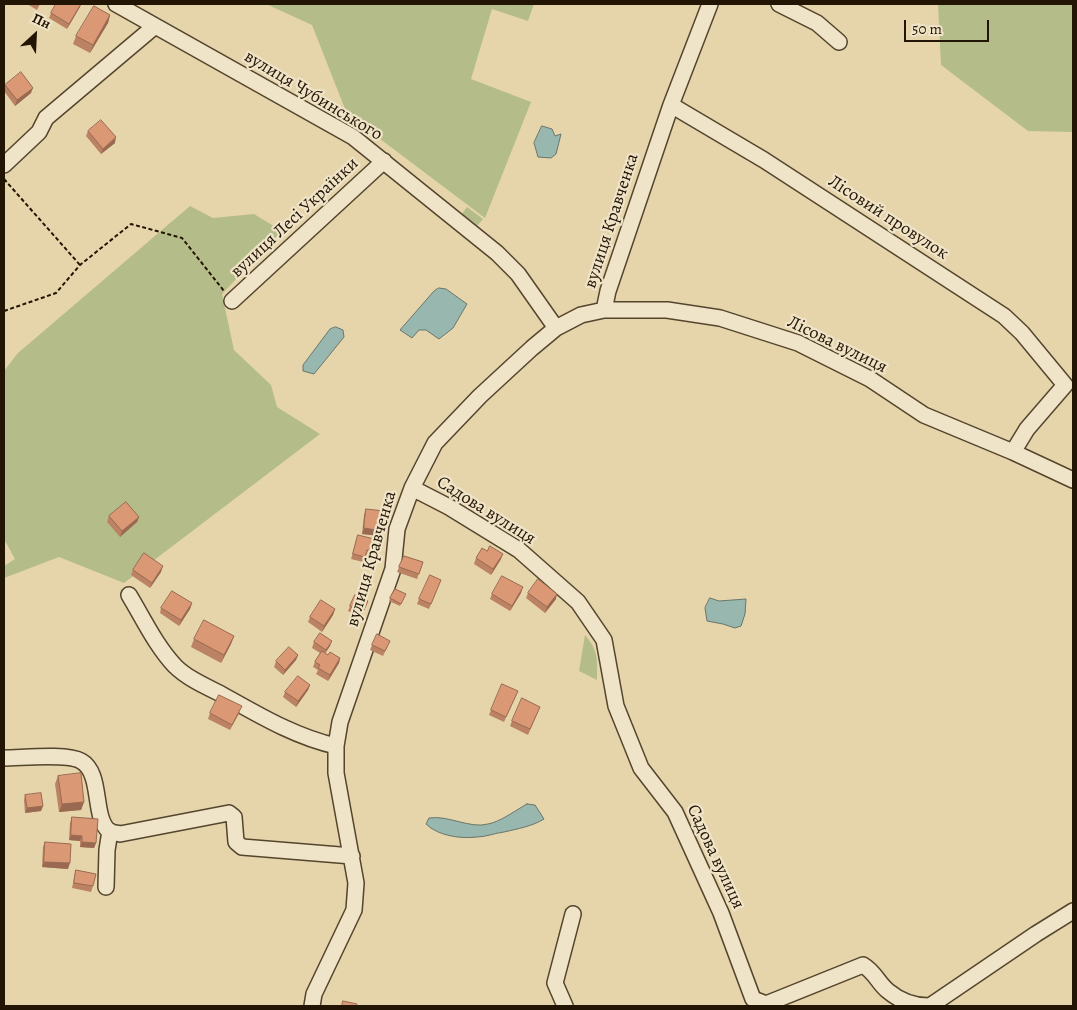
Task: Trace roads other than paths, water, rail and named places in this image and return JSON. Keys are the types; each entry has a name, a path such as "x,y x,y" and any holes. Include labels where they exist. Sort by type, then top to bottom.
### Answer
{"street":[{"name":"вулиця Чубинського","path":"116,4 353,137 497,253 518,274 556,328"},
{"name":"вулиця Кравченка","path":"312,1006 314,994 354,910 356,883 336,773 336,746 340,722 393,569 397,529 412,488 436,443 480,396 556,328 581,316 604,310 608,291 671,105 710,4"},
{"path":"779,4 817,22 840,42"},
{"path":"4,165 39,132 46,118 154,26"},
{"name":"Лісовий провулок","path":"671,105 764,160 1004,316 1069,385"},
{"name":"вулиця Лесі Українки","path":"232,301 384,161"},
{"name":"Лісова вулиця","path":"604,310 667,310 720,318 798,343 870,380 924,415 1013,452 1073,480"},
{"path":"1013,452 1027,429 1069,385"},
{"name":"Садова вулиця","path":"412,488 449,507 519,550 578,602 604,640 616,706 642,768 675,812 721,913 753,999 766,1004 863,965 872,970 888,991 900,999 916,1006 929,1006 1073,911"},
{"path":"129,595 156,641 175,666 188,677 272,722 323,743 336,746"},
{"path":"4,758 68,757 81,761 91,770 104,823 110,831 120,834 229,813 234,816 236,842 242,848 352,856"},
{"path":"106,887 107,850 110,831"},
{"path":"565,1006 555,983 573,914"}],"water":[{"path":"542,126 552,129 555,136 561,134 556,154 551,158 538,157 534,143"},
{"path":"439,288 446,289 467,304 453,328 439,339 426,330 419,330 412,338 400,330 434,291"},
{"path":"336,327 343,330 344,337 314,374 303,371 303,365 330,329"},
{"path":"710,598 719,601 746,599 745,614 741,626 735,628 707,621 705,608"},
{"path":"527,804 535,805 544,819 525,827 484,836 464,838 450,836 426,824 429,818 444,818 474,825 488,824 503,818"}]}
